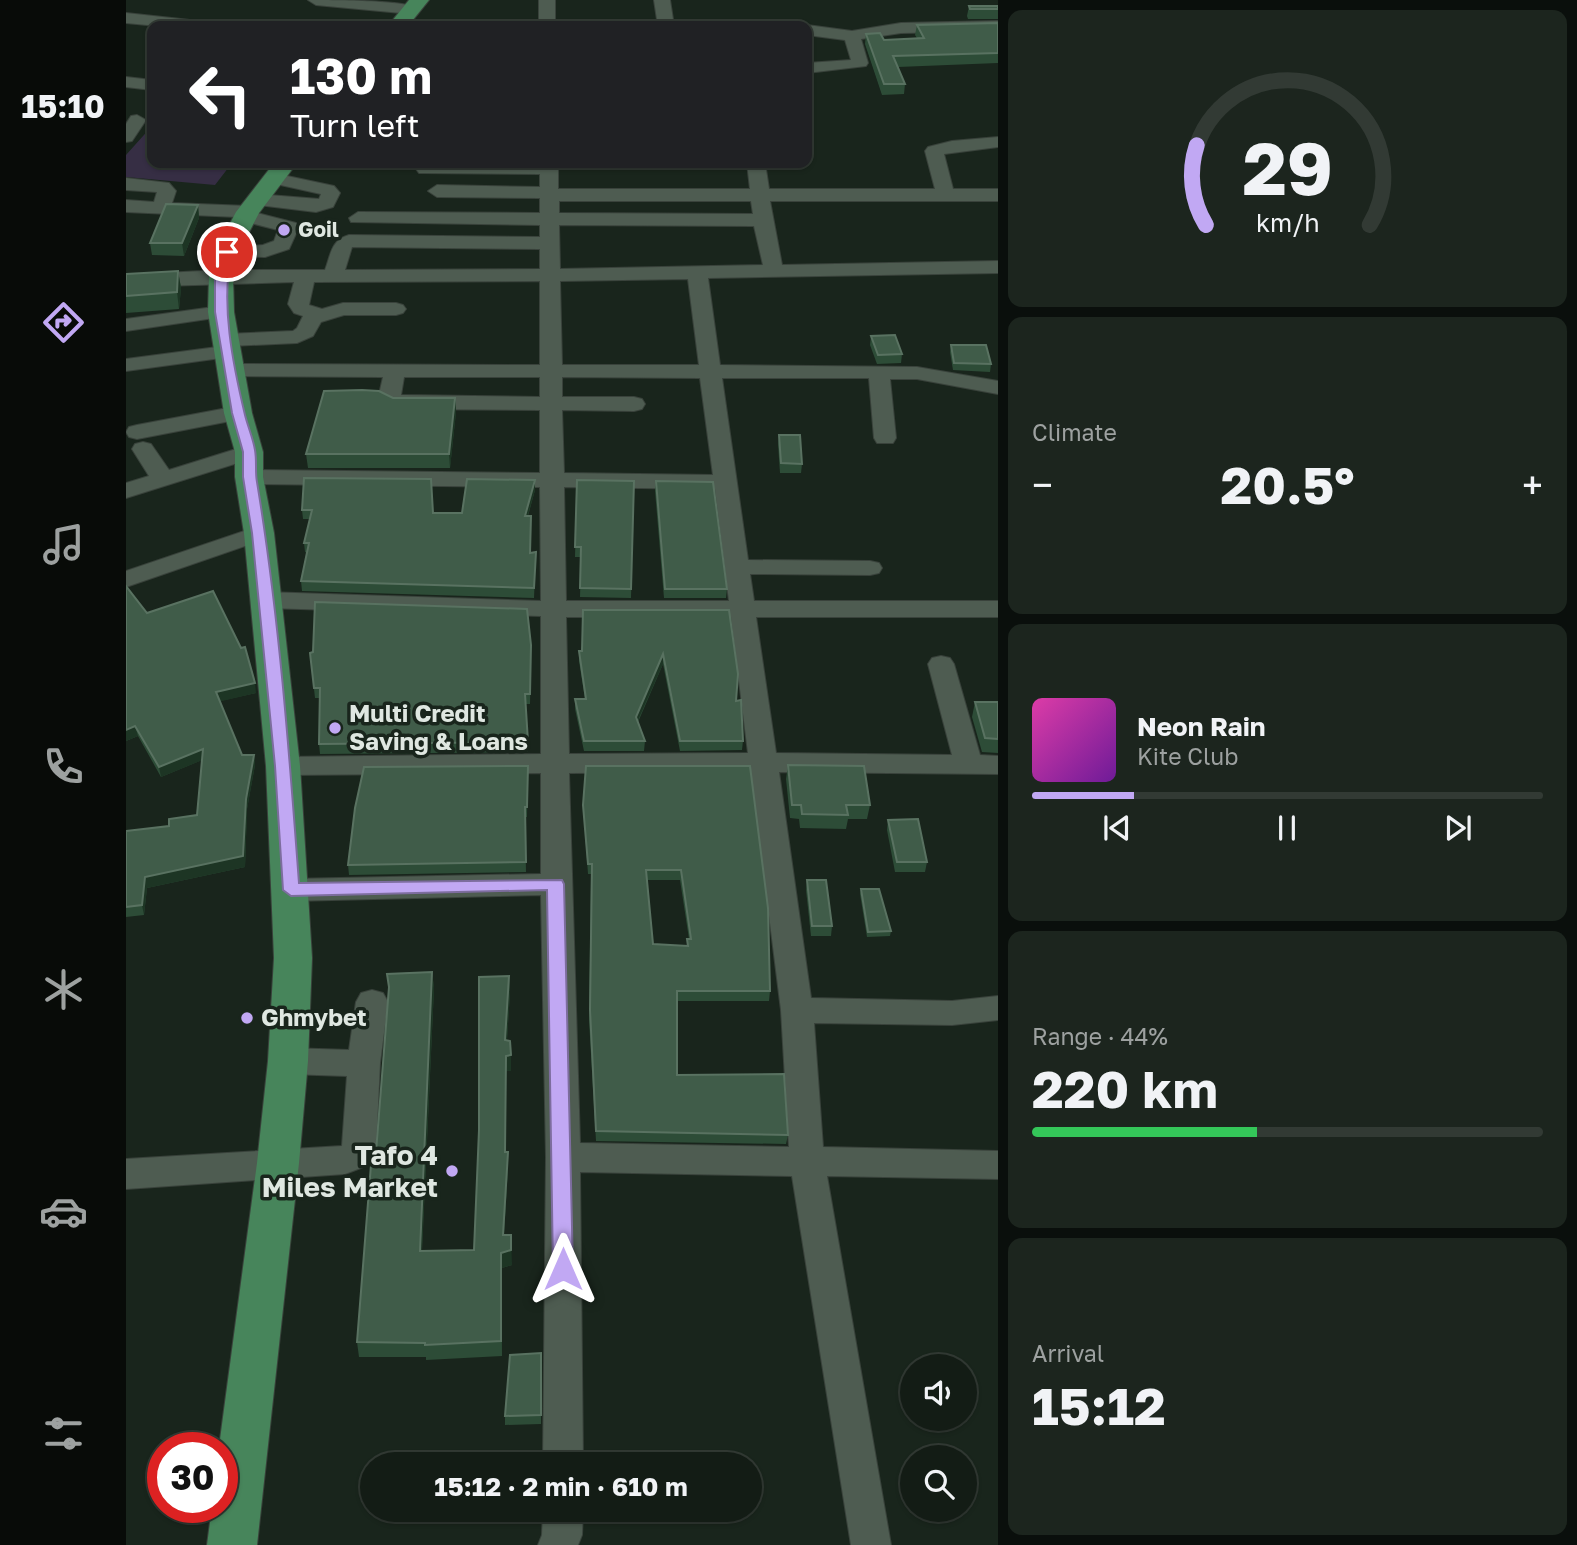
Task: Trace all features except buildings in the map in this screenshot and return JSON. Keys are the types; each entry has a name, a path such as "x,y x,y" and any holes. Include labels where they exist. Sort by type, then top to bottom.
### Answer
{"main road":[{"path":"402,21 415,5"},
{"path":"232,1545 278,1163 288,1061 293,958 283,766 259,533 227,344 224,264 261,194"}],"street":[{"path":"316,0 415,5"},
{"path":"547,0 547,21"},
{"path":"662,0 665,21"},
{"path":"126,18 153,21"},
{"path":"812,31 852,36 901,28 998,26"},
{"path":"812,68 860,63 852,36"},
{"path":"126,82 147,84"},
{"path":"126,137 137,120"},
{"path":"945,194 934,151 951,146 998,142"},
{"path":"425,169 439,168"},
{"path":"480,276 478,242 481,168"},
{"path":"487,168 550,197"},
{"path":"756,168 772,263"},
{"path":"126,184 162,187 167,191 161,208"},
{"path":"437,191 550,197 763,220"},
{"path":"126,206 161,208 261,194"},
{"path":"358,218 479,219 550,197 998,195"},
{"path":"333,276 344,243 349,241 478,242 550,197"},
{"path":"550,197 556,884 563,1157 563,1452"},
{"path":"126,281 224,264 306,276 551,275 697,272 879,253"},
{"path":"772,263 998,267"},
{"path":"697,272 797,1010 807,1161 871,1545"},
{"path":"306,276 298,304 301,309 319,314"},
{"path":"126,365 227,344 297,337 306,332 312,318 343,309 396,309"},
{"path":"126,325 395,370 917,373 998,388"},
{"path":"395,370 389,399 394,402 634,404"},
{"path":"878,372 885,438"},
{"path":"163,479 140,440 238,413"},
{"path":"126,491 163,479 249,465 553,479 725,482"},
{"path":"126,579 259,533"},
{"path":"737,567 870,568"},
{"path":"265,600 554,609 998,608"},
{"path":"941,664 968,764"},
{"path":"283,766 763,762 998,765"},
{"path":"291,890 556,884"},
{"path":"126,1174 345,1160 354,1156 359,1148 364,1063 372,1002"},
{"path":"797,1010 952,1013 998,1009"},
{"path":"288,1061 364,1063"},
{"path":"563,1157 998,1165"},
{"path":"558,1545 563,1522"}],"shaded area":[{"path":"147,132 147,168 228,168 215,185 126,177 126,155"}],"place":[{"name":"Goil","path":"284,230"},
{"name":"Multi Credit Saving & Loans","path":"335,728"},
{"name":"Ghmybet","path":"247,1018"},
{"name":"Tafo 4 Miles Market","path":"452,1171"}],"route":[{"path":"227,252 221,276 221,312 238,413 249,452 249,477 259,533 283,766 291,890 556,884 563,1269"}]}
